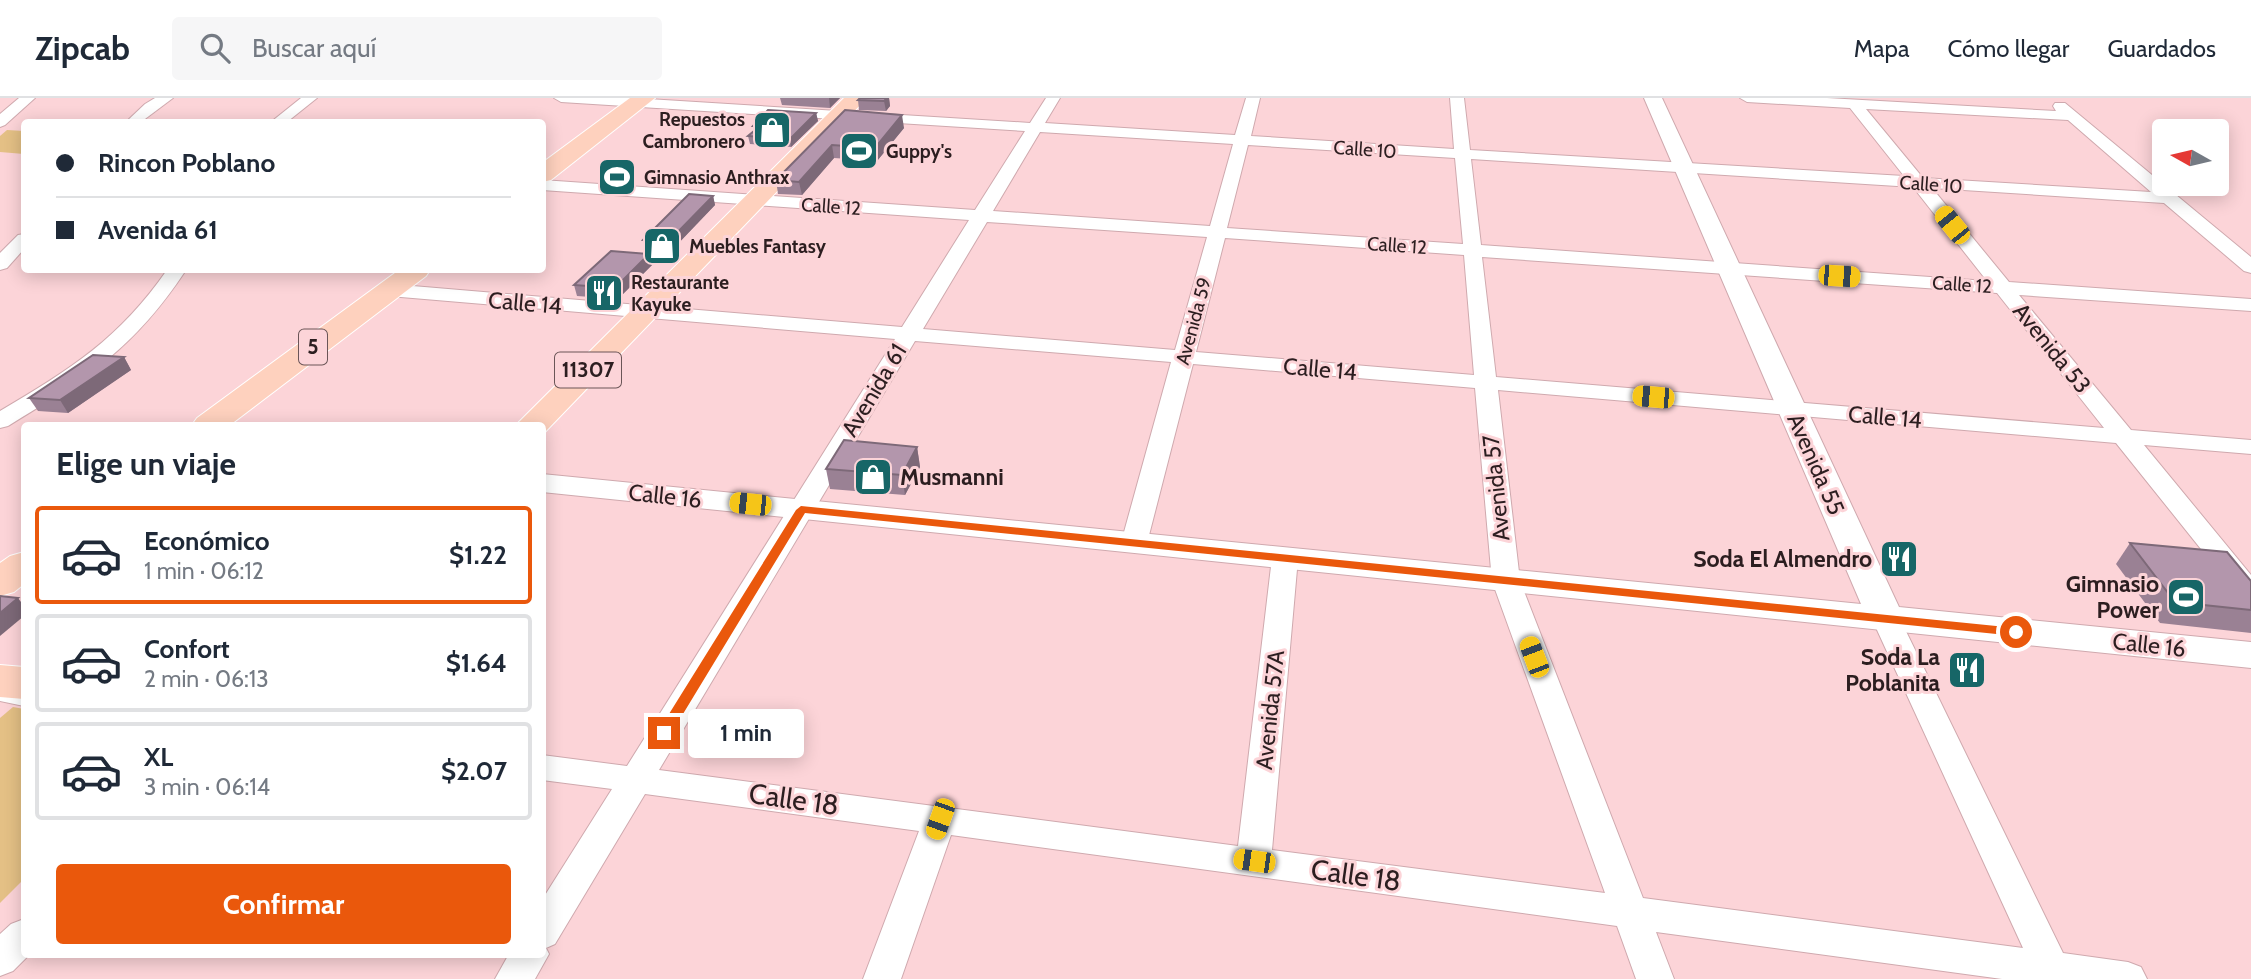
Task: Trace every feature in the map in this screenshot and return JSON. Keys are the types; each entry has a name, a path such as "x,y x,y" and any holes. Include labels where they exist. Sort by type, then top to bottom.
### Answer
{"main road":[{"name":"11307","path":"536,422 856,98"},
{"path":"546,172 641,100"},
{"name":"5","path":"213,422 412,273"},
{"path":"0,583 21,567"},
{"path":"0,681 21,683"}],"street":[{"path":"0,122 28,98"},
{"path":"136,119 166,98"},
{"path":"282,119 310,98"},
{"name":"Calle 10","path":"561,98 641,100 1034,129 2169,198"},
{"name":"Avenida 61","path":"546,926 1053,98"},
{"name":"Avenida 59","path":"1134,543 1252,98"},
{"name":"Avenida 57","path":"1457,98 1506,581 1655,979"},
{"name":"Avenida 55","path":"1653,98 1886,619 2053,974"},
{"path":"1747,98 2072,116"},
{"path":"2051,98 2251,267"},
{"name":"Avenida 53","path":"1854,104 2251,593"},
{"name":"Calle 12","path":"546,185 2251,305"},
{"path":"0,237 21,237"},
{"path":"0,264 21,240"},
{"path":"0,422 95,361 122,340 147,312 174,273"},
{"name":"Calle 14","path":"389,290 643,314 2251,447"},
{"path":"0,422 21,424"},
{"name":"Calle 16","path":"546,483 2251,655"},
{"name":"Avenida 57A","path":"1254,861 1285,558"},
{"path":"0,690 21,694"},
{"name":"Calle 18","path":"546,767 1630,912 2053,974 2128,979"},
{"path":"882,979 940,819"},
{"path":"0,959 21,938"},
{"path":"514,979 527,958"}],"shaded area":[{"path":"7,130 21,131 21,154 0,152 0,136"},
{"path":"13,707 21,708 21,882 0,903 0,718"}],"building":[{"path":"887,98 884,101 858,100"},
{"path":"768,110 816,113 790,139 748,136 760,126 753,126"},
{"path":"845,110 902,115 875,148 832,145 799,182 776,180"},
{"path":"689,194 713,196 668,242 643,240"},
{"path":"611,251 649,254 615,288 574,285"},
{"path":"93,355 124,357 60,400 29,398"},
{"path":"844,440 917,447 902,475 826,469"},
{"path":"2130,543 2227,552 2251,581 2251,610 2175,602"},
{"path":"0,596 18,598 0,613"}],"place":[{"name":"Repuestos Cambronero","path":"772,130"},
{"name":"Guppy's","path":"859,151"},
{"name":"Gimnasio Anthrax","path":"617,177"},
{"name":"Muebles Fantasy","path":"662,246"},
{"name":"Restaurante Kayuke","path":"604,293"},
{"name":"Musmanni","path":"873,477"},
{"name":"Soda El Almendro","path":"1899,559"},
{"name":"Gimnasio Power","path":"2186,597"},
{"name":"Soda La Poblanita","path":"1967,670"}],"route":[{"path":"664,733 801,510 2016,632"}]}
